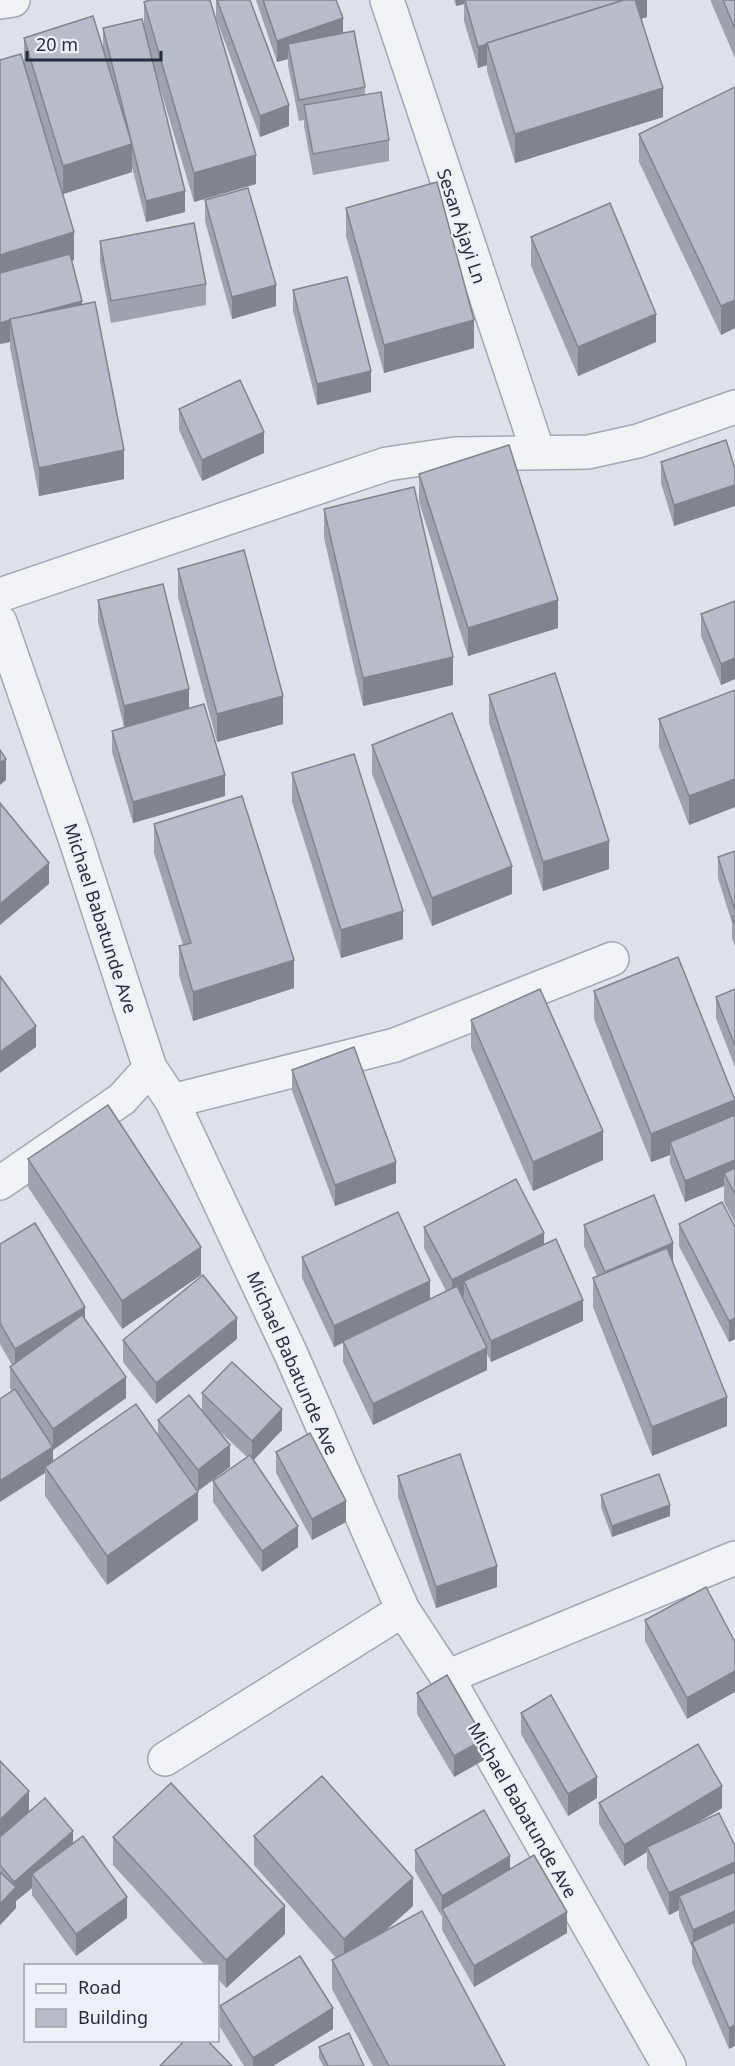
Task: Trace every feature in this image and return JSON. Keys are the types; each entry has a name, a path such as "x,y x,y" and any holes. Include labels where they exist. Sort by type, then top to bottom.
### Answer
{"street":[{"path":"0,2 13,0"},
{"name":"Sesan Ajayi Ln","path":"387,0 538,452"},
{"path":"0,595 387,464 455,454 588,452 732,416"},
{"name":"Michael Babatunde Ave","path":"0,622 75,838 150,1068 172,1101 291,1354 403,1610 447,1677 669,2066"},
{"path":"172,1101 394,1045 612,959"},
{"path":"0,1183 122,1099 150,1068"},
{"path":"447,1677 735,1558"},
{"path":"165,1759 403,1610"}],"building":[{"path":"150,0 210,0 256,155 194,173 144,2"},
{"path":"217,0 250,0 289,105 260,116"},
{"path":"263,0 336,0 343,18 277,41"},
{"path":"465,0 624,0 478,47"},
{"path":"624,0 635,0 663,88 515,134 487,43"},
{"path":"723,0 735,0 735,29"},
{"path":"93,16 132,144 63,166 24,38"},
{"path":"142,19 185,191 146,201 103,28"},
{"path":"354,31 365,87 299,100 288,44"},
{"path":"21,54 74,232 0,255 0,60"},
{"path":"735,87 735,300 721,306 639,134"},
{"path":"381,92 389,140 313,154 304,105"},
{"path":"437,182 474,320 384,345 346,208"},
{"path":"248,188 276,285 232,297 205,200"},
{"path":"610,203 656,314 578,347 531,237"},
{"path":"194,223 206,284 111,301 100,241"},
{"path":"70,254 82,301 0,323 0,273"},
{"path":"347,277 371,371 317,384 293,290"},
{"path":"95,302 124,450 39,468 10,319"},
{"path":"240,380 264,432 202,460 179,409"},
{"path":"726,440 735,469 735,485 674,505 661,462"},
{"path":"509,445 558,600 468,628 419,474"},
{"path":"414,487 453,657 363,678 324,509"},
{"path":"244,550 283,696 217,714 178,569"},
{"path":"163,584 189,689 124,706 98,600"},
{"path":"735,601 735,658 721,664 701,614"},
{"path":"555,673 609,841 543,862 489,695"},
{"path":"735,690 735,779 689,796 659,719"},
{"path":"204,704 225,775 133,802 112,731"},
{"path":"452,713 512,866 432,898 372,745"},
{"path":"0,750 6,759 0,763"},
{"path":"354,754 403,911 341,930 292,773"},
{"path":"242,796 294,960 193,992 179,946 191,943 154,824"},
{"path":"0,803 49,863 0,904"},
{"path":"735,851 735,910 718,857"},
{"path":"678,957 735,1100 651,1134 594,991"},
{"path":"0,976 36,1026 0,1052"},
{"path":"540,989 603,1131 533,1162 471,1020"},
{"path":"735,989 735,1046 716,997"},
{"path":"354,1047 396,1162 335,1185 292,1070"},
{"path":"108,1105 201,1247 122,1301 28,1159"},
{"path":"735,1115 735,1160 685,1181 670,1142"},
{"path":"735,1168 735,1194 724,1173"},
{"path":"516,1179 544,1233 452,1280 424,1227"},
{"path":"654,1195 673,1243 605,1272 584,1225"},
{"path":"722,1202 735,1227 735,1318 729,1321 679,1224"},
{"path":"398,1212 430,1281 334,1326 302,1257"},
{"path":"35,1223 85,1307 15,1349 0,1323 0,1244"},
{"path":"556,1239 583,1300 491,1341 464,1281"},
{"path":"667,1248 727,1397 652,1427 593,1278"},
{"path":"203,1275 237,1318 156,1383 123,1340"},
{"path":"457,1286 487,1348 373,1404 343,1341"},
{"path":"82,1315 126,1377 53,1429 10,1367"},
{"path":"232,1362 282,1409 252,1441 202,1393"},
{"path":"15,1389 53,1447 0,1481 0,1399"},
{"path":"189,1395 230,1445 198,1470 158,1420"},
{"path":"136,1404 198,1492 107,1556 45,1467"},
{"path":"310,1433 346,1501 312,1519 276,1452"},
{"path":"460,1454 497,1566 436,1587 398,1476"},
{"path":"250,1455 298,1526 262,1551 213,1481"},
{"path":"659,1474 670,1505 612,1526 601,1495"},
{"path":"706,1587 735,1642 735,1671 687,1698 645,1620"},
{"path":"447,1675 484,1739 454,1756 417,1693"},
{"path":"551,1695 597,1777 568,1794 521,1713"},
{"path":"698,1744 722,1786 624,1845 599,1803"},
{"path":"0,1761 29,1791 0,1820"},
{"path":"322,1776 413,1878 344,1939 254,1836"},
{"path":"171,1783 285,1906 226,1960 113,1837"},
{"path":"45,1798 73,1831 14,1882 0,1865 0,1837"},
{"path":"484,1810 510,1856 442,1896 415,1850"},
{"path":"719,1813 735,1846 735,1862 669,1893 647,1847"},
{"path":"83,1836 127,1897 76,1934 32,1874"},
{"path":"534,1855 567,1912 474,1966 442,1909"},
{"path":"0,1872 16,1887 0,1904"},
{"path":"735,1872 735,1911 693,1930 679,1896"},
{"path":"422,1911 505,2066 389,2066 332,1960"},
{"path":"735,1922 735,2025 729,2028 692,1942"},
{"path":"300,1956 333,2008 253,2058 220,2006"},
{"path":"349,2033 364,2066 328,2066 319,2047"},
{"path":"183,2042 209,2042 232,2066 160,2066"}]}
